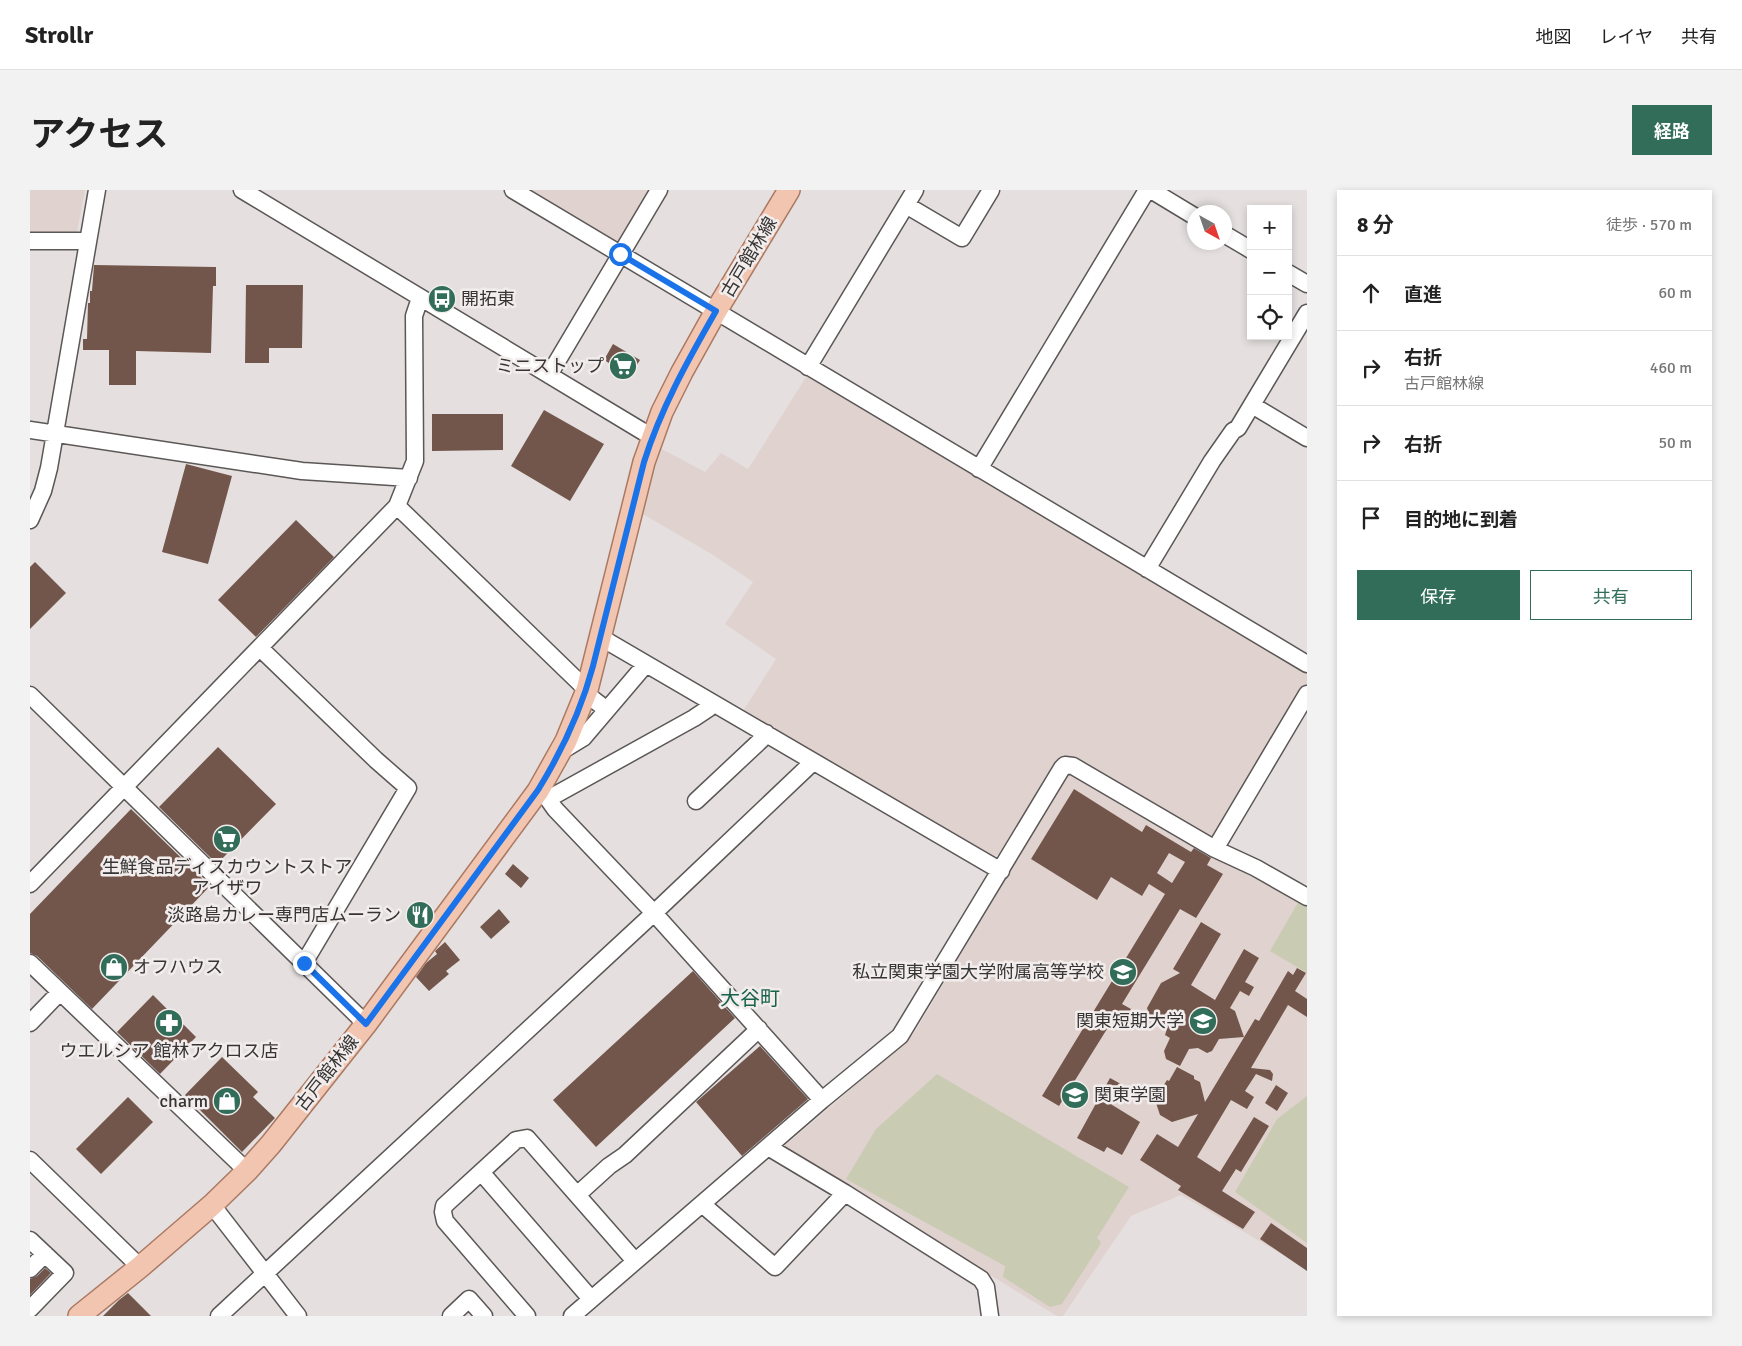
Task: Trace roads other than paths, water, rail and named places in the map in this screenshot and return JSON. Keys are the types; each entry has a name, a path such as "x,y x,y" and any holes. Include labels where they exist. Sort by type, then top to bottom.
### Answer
{"main road":[{"name":"古戸館林線","path":"79,1316 212,1205 247,1171 271,1144 366,1024 543,795 587,690 652,437 682,372 716,311 789,190"}],"street":[{"path":"30,520 43,491 56,434 97,190"},
{"path":"242,190 652,437"},
{"path":"513,190 1307,664"},
{"path":"549,375 659,190"},
{"path":"808,367 916,190"},
{"path":"906,205 962,238 991,190"},
{"path":"979,469 1149,190 1187,212"},
{"path":"1232,239 1247,248"},
{"path":"30,241 88,241"},
{"path":"1292,275 1307,284"},
{"path":"30,884 397,506 415,461 414,316 420,298"},
{"path":"1147,569 1212,461 1233,431 1238,428 1307,313"},
{"path":"1252,405 1307,438"},
{"path":"30,430 302,470 409,478"},
{"path":"397,506 587,690 589,696 607,710"},
{"path":"600,637 1001,871"},
{"path":"260,648 376,760 408,788 304,963"},
{"path":"560,752 584,738 646,664"},
{"path":"1215,848 1307,694"},
{"path":"30,695 366,1024"},
{"path":"712,703 709,708 694,718 543,795 654,913 822,1100"},
{"path":"696,801 766,734"},
{"path":"218,1316 654,913 813,762"},
{"path":"572,1316 822,1100 900,1036 1062,768 1068,765 1215,848 1256,868 1307,897"},
{"path":"30,963 247,1171"},
{"path":"30,1023 60,992"},
{"path":"577,1196 610,1166 626,1155 759,1029"},
{"path":"528,1316 445,1221 443,1212 444,1206 516,1140 527,1138 635,1261"},
{"path":"768,1147 981,1279 986,1287 990,1316"},
{"path":"30,1160 140,1267"},
{"path":"481,1172 591,1299"},
{"path":"702,1204 775,1267 845,1193"},
{"path":"212,1205 298,1316"},
{"path":"30,1240 65,1273 30,1310"},
{"path":"30,1269 45,1254"},
{"path":"451,1316 469,1300 484,1316"}],"place":[{"name":"開拓東","path":"442,299"},
{"name":"ミニストップ","path":"623,366"},
{"name":"生鮮食品ディスカウントストア アイザワ","path":"227,839"},
{"name":"淡路島カレー専門店ムーラン","path":"420,915"},
{"name":"オフハウス","path":"114,967"},
{"name":"私立関東学園大学附属高等学校","path":"1123,972"},
{"name":"関東短期大学","path":"1203,1021"},
{"name":"ウエルシア 館林アクロス店","path":"169,1023"},
{"name":"関東学園","path":"1075,1095"},
{"name":"charm","path":"227,1101"}],"district":[{"name":"大谷町","path":"750,998"}]}
